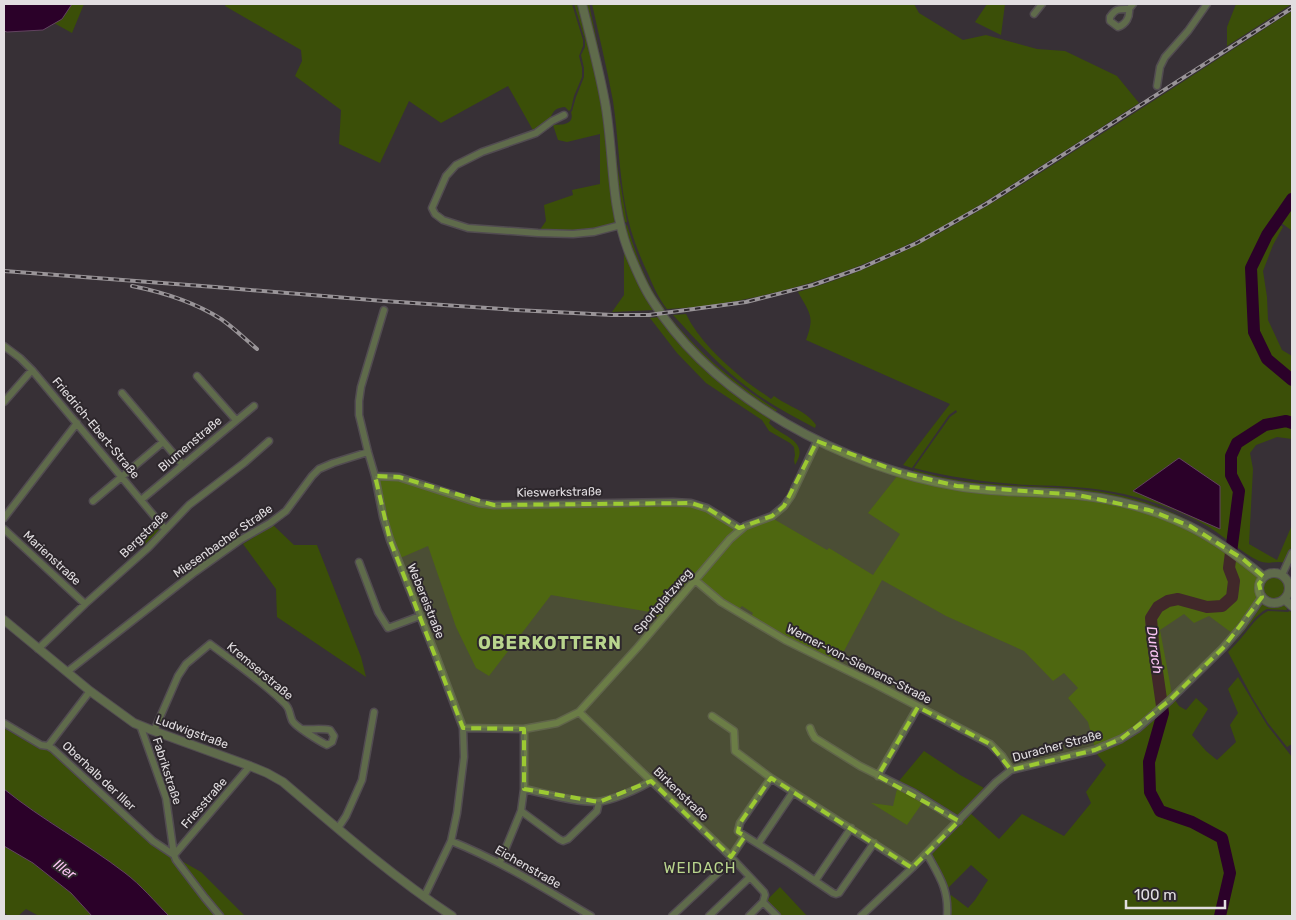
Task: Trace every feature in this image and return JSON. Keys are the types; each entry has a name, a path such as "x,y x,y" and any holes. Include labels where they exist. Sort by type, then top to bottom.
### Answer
{"street":[{"path":"1034,14 1042,4"},
{"path":"1157,86 1160,67 1165,57 1188,31 1207,4"},
{"path":"583,6 605,102 618,208 628,248 653,303 686,344 728,384 775,416 817,441 899,472 956,486 1078,495 1117,501 1149,510 1190,526 1224,546 1264,576"},
{"path":"564,115 536,133 482,152 456,165 446,176 432,208 435,214 443,220 468,228 538,233 573,234 594,232 621,225"},
{"name":"Webereistraße","path":"384,310 363,380 359,401 359,415 390,540 463,728 463,764 451,840 424,897"},
{"name":"Friedrich-Ebert-Straße","path":"4,346 32,370 166,529"},
{"path":"4,402 32,370"},
{"path":"197,376 236,420"},
{"path":"122,393 183,465"},
{"name":"Blumenstraße","path":"142,500 254,406"},
{"path":"4,518 77,423"},
{"name":"Bergstraße","path":"38,649 148,548 189,505 244,463 269,441"},
{"name":"Sportplatzweg","path":"463,728 524,729 557,723 579,712 638,647 730,539 745,526 772,516 784,506 791,496 817,441"},
{"path":"93,501 163,442"},
{"name":"Miesenbacher Straße","path":"67,672 195,572 240,540 270,523 286,511 312,476 319,470 333,463 368,452"},
{"name":"Kieswerkstraße","path":"375,476 399,477 479,503 691,503 707,508 741,529"},
{"name":"Marienstraße","path":"4,529 85,604"},
{"path":"1282,575 1292,553"},
{"path":"359,562 378,612 388,628 420,616"},
{"path":"1273,573 1282,575 1286,578 1289,587 1284,599 1275,603 1262,597 1259,584 1264,576 1273,573"},
{"name":"Werner-von-Siemens-Straße","path":"695,580 721,602 786,640 990,744 1002,756 1011,770"},
{"name":"Duracher Straße","path":"861,916 927,854 996,782 1011,770 1095,750 1121,739 1146,721 1223,648 1242,626 1262,597"},
{"path":"1284,599 1292,606"},
{"name":"Ludwigstraße","path":"4,620 122,715 154,731 250,766 283,782 375,860 452,916"},
{"name":"Kremserstraße","path":"154,731 178,676 186,664 210,644 288,706 293,723 302,729"},
{"path":"48,746 90,691"},
{"path":"878,776 918,707"},
{"path":"338,828 346,816 362,780 374,712"},
{"name":"Birkenstraße","path":"579,712 750,876 764,892 763,902"},
{"path":"712,716 734,731 735,751 771,778 912,868"},
{"name":"Oberhalb der Iller","path":"4,723 41,745 53,749 153,841 174,855"},
{"name":"Fabrikstraße","path":"140,725 166,798 174,855"},
{"path":"810,728 815,738 878,776 914,792 959,821"},
{"path":"500,862 521,811 524,789 524,729"},
{"name":"Friesstraße","path":"174,855 250,766"},
{"path":"771,778 740,823 738,830 833,893 839,893 874,843"},
{"path":"524,789 583,801 599,802 642,787 651,781"},
{"path":"758,844 793,792"},
{"path":"521,811 558,839 563,840 568,839 597,811 599,802"},
{"path":"815,880 851,828"},
{"path":"672,916 732,858 745,836"},
{"name":"Eichenstraße","path":"451,840 500,862 591,916"},
{"path":"927,854 943,882 947,916"},
{"path":"174,855 220,916"},
{"path":"709,916 750,876"},
{"path":"749,916 763,902 777,916"}],"highlighted area":[{"path":"817,441 899,472 957,486 1078,495 1149,510 1190,526 1243,559 1264,577 1259,584 1262,597 1223,648 1170,700 1121,739 1095,750 1011,770 990,744 918,707 878,776 959,821 912,868 771,778 740,823 738,832 745,836 731,857 651,781 599,802 524,789 524,729 463,728 390,540 375,476 399,477 494,505 691,503 707,508 739,528 772,516 784,506"}],"green space":[{"path":"72,4 84,4 72,33 54,23 62,19"},
{"path":"226,4 572,4 583,40 579,56 582,77 571,109 569,111 565,107 557,109 547,122 534,132 508,86 441,123 409,101 380,163 339,144 341,110 295,76 302,61 301,50 225,6"},
{"path":"574,4 578,4 602,103 615,224 594,230 575,232 539,231 546,221 544,205 573,195 572,190 600,184 600,134 567,142 558,140 553,125 560,125 571,120 571,112 584,77 581,55 585,47 585,40"},
{"path":"586,4 589,4 610,102 618,170 627,222 624,223 620,208"},
{"path":"592,4 914,4 919,13 963,40 986,35 1037,49 1065,51 1117,76 1139,103 974,208 886,255 826,278 763,295 732,302 667,309 645,267 629,223 623,191 613,101"},
{"path":"987,4 1005,4 1001,35 975,22"},
{"path":"1236,4 1292,4 1227,46 1227,27"},
{"path":"1292,11 1292,228 1291,230 1272,218 1283,227 1273,245 1263,271 1268,320 1282,350 1292,356 1292,439 1277,437 1256,445 1250,453 1253,469 1249,544 1277,560 1292,525 1292,545 1285,563 1259,561 1189,516 1135,497 1089,488 1015,484 972,479 914,468 950,417 957,412 956,410 949,415 912,468 903,465 950,404 806,340 811,320 806,305 798,292 871,266 974,214"},
{"path":"627,225 647,280 665,309 662,310 648,287 624,226"},
{"path":"624,249 642,290 654,310 612,312 624,295"},
{"path":"686,314 703,340 734,371 771,399 774,396 802,412 812,420 816,425 815,428 766,401 730,373 710,355 673,315"},
{"path":"667,316 719,368 777,410 775,413 709,363"},
{"path":"660,317 671,333 697,361 740,397 771,419 769,423 774,428 797,444 799,457 795,465 794,447 790,443 769,431 762,420 706,383 677,353 650,318"},
{"path":"914,470 972,482 1070,488 1123,496 1151,504 1177,515 1202,528 1227,543 1192,523 1150,507 982,486 936,478 913,472"},
{"path":"898,475 961,491 1099,502 1134,509 1173,523 1227,554 1259,579 1256,588 1258,597 1232,633 1209,616 1194,623 1184,614 1160,630 1172,694 1136,726 1119,737 1095,748 1088,722 1068,698 1078,688 1064,673 1053,681 1024,651 946,616 882,580 837,664 751,617 753,613 742,606 739,609 723,599 699,579 732,541 747,528 772,518 827,550 829,548 873,575 900,534 868,513"},
{"path":"377,478 400,480 497,506 690,506 706,511 736,531 659,618 650,612 551,595 489,676 476,668 456,627 428,546 398,559 391,539"},
{"path":"154,523 159,530 158,534 145,546 137,538"},
{"path":"273,525 294,545 317,545 361,657 366,677 277,617 276,589 243,544"},
{"path":"1274,576 1279,577 1285,583 1285,593 1279,599 1274,600 1269,599 1263,593 1262,588 1263,583 1269,577"},
{"path":"1263,602 1272,605 1282,603 1288,608 1286,610 1267,609 1263,611 1227,650 1225,648 1244,628"},
{"path":"1268,611 1290,611 1292,613 1292,744 1287,747 1268,723 1228,652 1257,619"},
{"path":"1238,677 1267,725 1292,757 1292,916 948,916 948,899 951,895 968,908 988,880 971,865 947,889 931,855 970,813 999,839 1022,814 1064,836 1091,803 1086,792 1106,765 1096,753 1122,742 1148,724 1175,700 1179,706 1186,710 1196,698 1208,709 1192,735 1217,760 1236,742 1230,725 1238,713 1228,689"},
{"path":"4,728 38,748 52,750 150,843 201,872 245,916 169,916 154,901 72,836 4,789"},
{"path":"924,751 960,775 984,788 960,815 899,781"},
{"path":"897,789 923,802 907,825 871,803 893,806"},
{"path":"4,846 33,863 71,893 92,916 39,916 26,909 18,916 8,916 4,912"},
{"path":"780,887 807,916 781,916 766,901"}],"water":[{"path":"4,4 72,4 62,19 43,30 7,32 4,31"},
{"path":"1179,458 1220,486 1220,529 1133,491"},
{"name":"Iller","path":"4,789 33,811 125,873 169,916 92,916 71,893 33,863 4,846"}],"waterway":[{"name":"Durach","path":"1292,199 1267,235 1251,268 1254,332 1267,359 1292,380"},
{"name":"Durach","path":"1220,916 1230,873 1222,838 1192,822 1160,811 1150,792 1149,762 1163,713 1151,618 1158,607 1168,601 1178,599 1207,607 1222,606 1232,597 1234,581 1229,568 1239,491 1231,475 1231,456 1237,443 1265,425 1286,421 1292,423"}],"railway":[{"path":"4,271 384,301 612,315 649,315 746,302 813,285 861,268 917,243 986,204 1292,8"},
{"path":"132,286 155,291 211,313 226,322 257,349"}],"district":[{"name":"OBERKOTTERN","path":"550,643"},
{"name":"WEIDACH","path":"700,868"}]}
